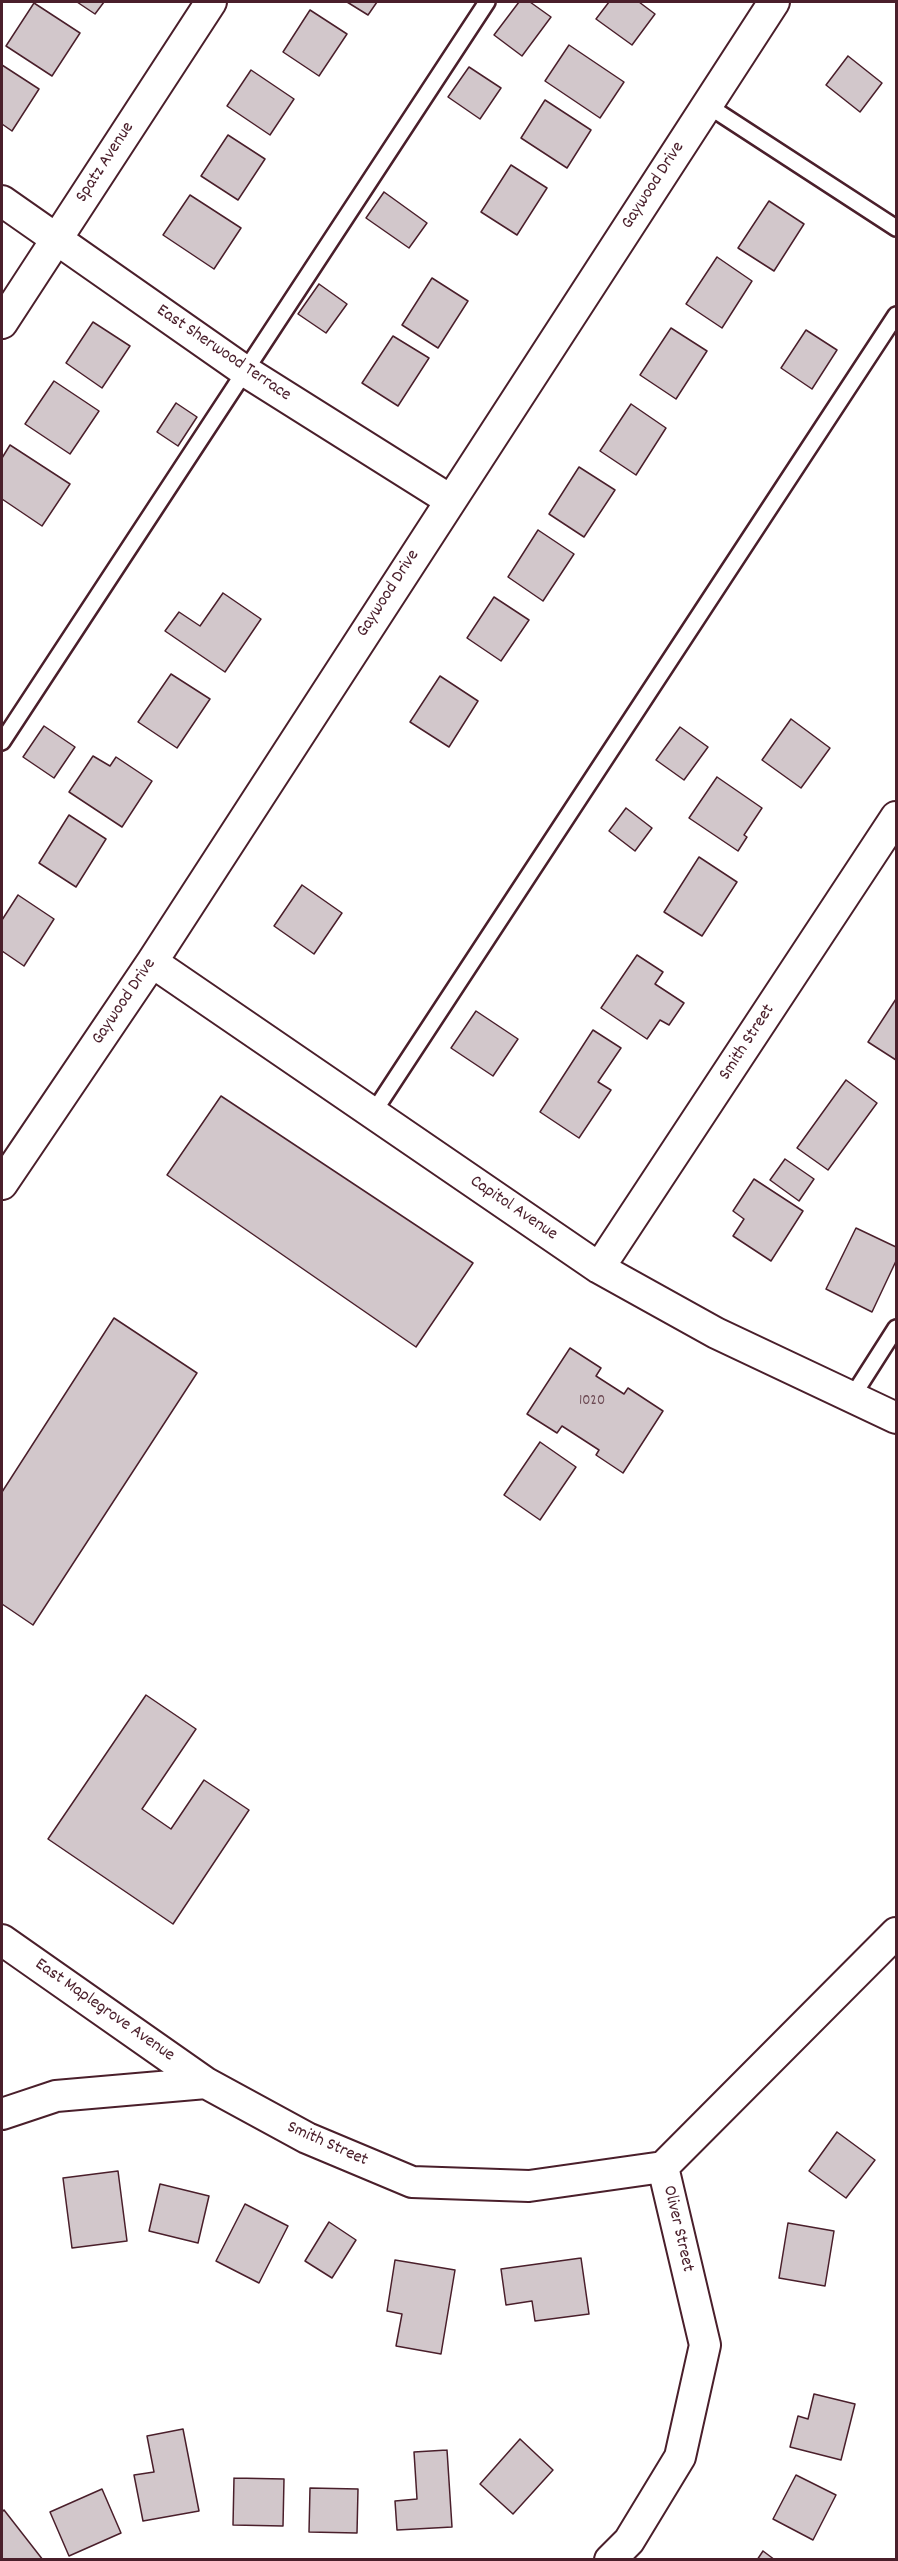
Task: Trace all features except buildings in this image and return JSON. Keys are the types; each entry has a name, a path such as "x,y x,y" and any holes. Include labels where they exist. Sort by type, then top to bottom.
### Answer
{"street":[{"name":"Spatz Avenue","path":"2,323 211,2"},
{"name":"Gaywood Drive","path":"2,1184 152,962 774,2"},
{"name":"East Sherwood Terrace","path":"2,201 245,371 450,500"},
{"name":"Smith Street","path":"599,1268 897,817"},
{"name":"Capitol Avenue","path":"152,962 599,1268 716,1333 897,1418"},
{"name":"Oliver Street","path":"610,2559 628,2541 680,2457 705,2345 663,2168 897,1933"},
{"name":"East Maplegrove Avenue","path":"2,1940 206,2083"},
{"name":"Smith Street","path":"206,2083 307,2138 412,2182 529,2186 663,2168"},
{"path":"2,2114 57,2096 206,2083"}],"lane":[{"path":"2,742 487,2"},
{"path":"706,105 897,228"},
{"path":"372,1113 897,315"},
{"path":"852,1396 897,1328"}]}
